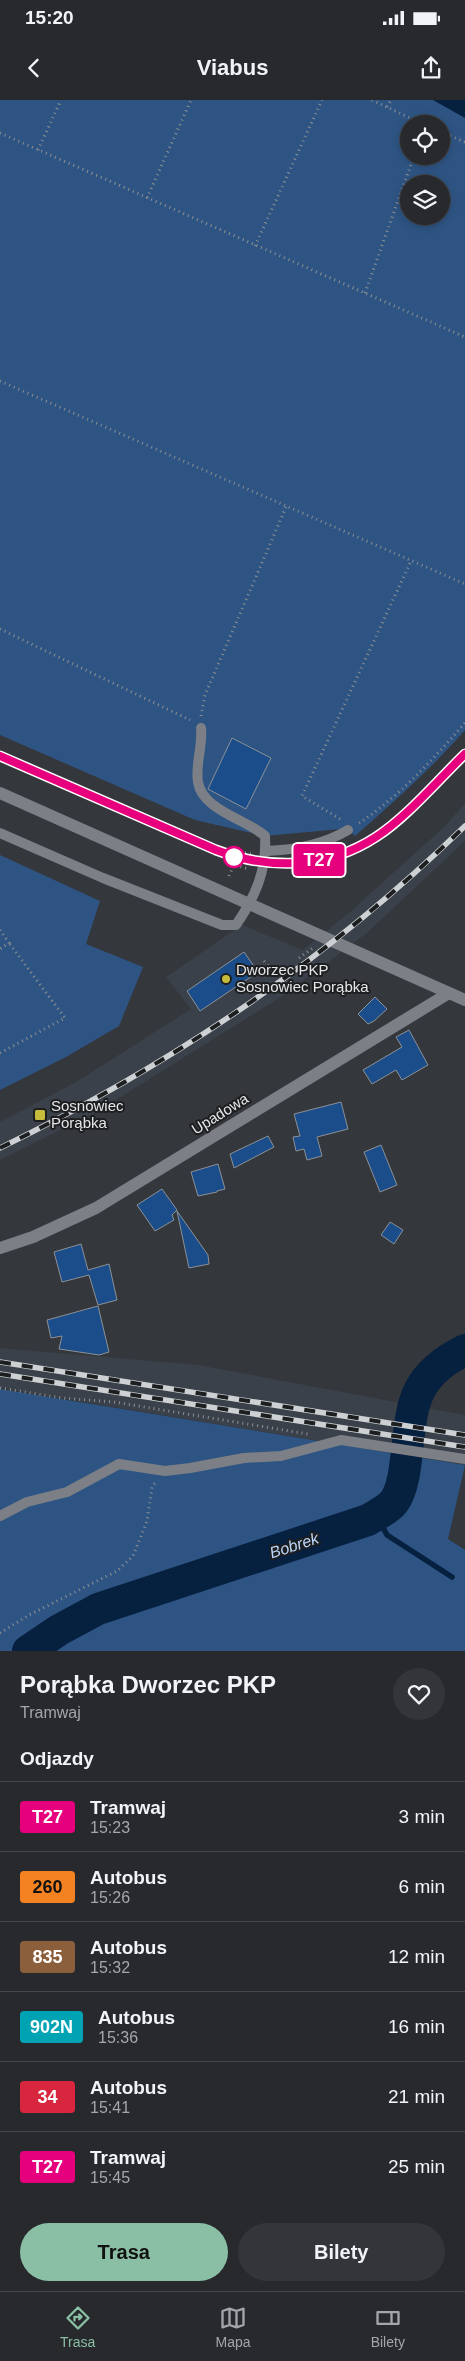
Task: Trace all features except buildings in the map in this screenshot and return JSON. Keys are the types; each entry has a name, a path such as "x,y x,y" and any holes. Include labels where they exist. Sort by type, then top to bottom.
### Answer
{"street":[{"path":"0,793 251,903 465,1000"},
{"name":"Upadowa","path":"0,1248 32,1237 96,1208 449,993"}],"lane":[{"path":"0,833 103,878 222,925 236,925 251,903 263,875 266,851 265,836 249,824 209,802 200,793 197,781 202,741 201,728"},
{"path":"266,851 287,850 316,844 351,828"},
{"path":"0,1516 27,1502 67,1492 120,1464 165,1471 244,1458 281,1456 341,1440 465,1459"}],"path":[{"path":"38,150 61,100"},
{"path":"147,198 191,100"},
{"path":"255,246 322,100"},
{"path":"372,100 404,115"},
{"path":"387,107 391,100"},
{"path":"0,133 465,337"},
{"path":"450,136 465,142"},
{"path":"365,293 411,165"},
{"path":"0,381 465,584"},
{"path":"201,728 201,710 205,695 286,507"},
{"path":"411,560 302,796 351,828 396,794 437,755 465,723"},
{"path":"0,629 170,709 191,720 201,728"},
{"path":"229,876 234,864"},
{"path":"0,930 65,1018 0,1053"},
{"path":"0,949 9,943"},
{"path":"299,958 313,948"},
{"path":"264,961 269,967"},
{"path":"0,1388 62,1398 114,1402 312,1434"},
{"path":"0,1633 29,1615 117,1571 133,1556 147,1521 152,1487 165,1471"}],"shaded area":[{"path":"0,100 465,100 465,730 426,772 355,836 344,827 341,829 265,836 195,820 0,735"},
{"path":"433,100 465,100 465,118"},
{"path":"465,803 465,841 367,933 284,995 98,1111 0,1160 0,1122 76,1082 191,1009 166,977 242,925 303,950 351,911 445,826"},
{"path":"0,855 100,901 86,944 143,967 119,1026 66,1057 0,1090"},
{"path":"0,1348 198,1365 465,1415 465,1465 0,1388"},
{"path":"0,1389 465,1465 448,1539 465,1550 465,1651 0,1651"}],"waterway":[{"name":"Bobrek","path":"28,1651 59,1630 98,1609 368,1520 391,1506 401,1486 416,1398 432,1372 465,1350"},
{"path":"376,1515 387,1535 452,1577"}],"tram line":[{"path":"0,756 216,851 256,861 297,863 318,861 338,855 357,848 376,837 411,809 465,754"},
{"name":"T27","path":"0,756 239,859 265,864 287,865 312,862 353,850 376,837 392,825 465,754"}],"railway":[{"path":"0,1148 127,1081 246,1006 303,965 358,921 465,826"},
{"path":"0,1362 465,1435"},
{"path":"0,1374 465,1447"}],"place":[{"name":"Dworzec PKP Sosnowiec Porąbka","path":"226,979"},
{"name":"Sosnowiec Porąbka","path":"40,1115"}]}
